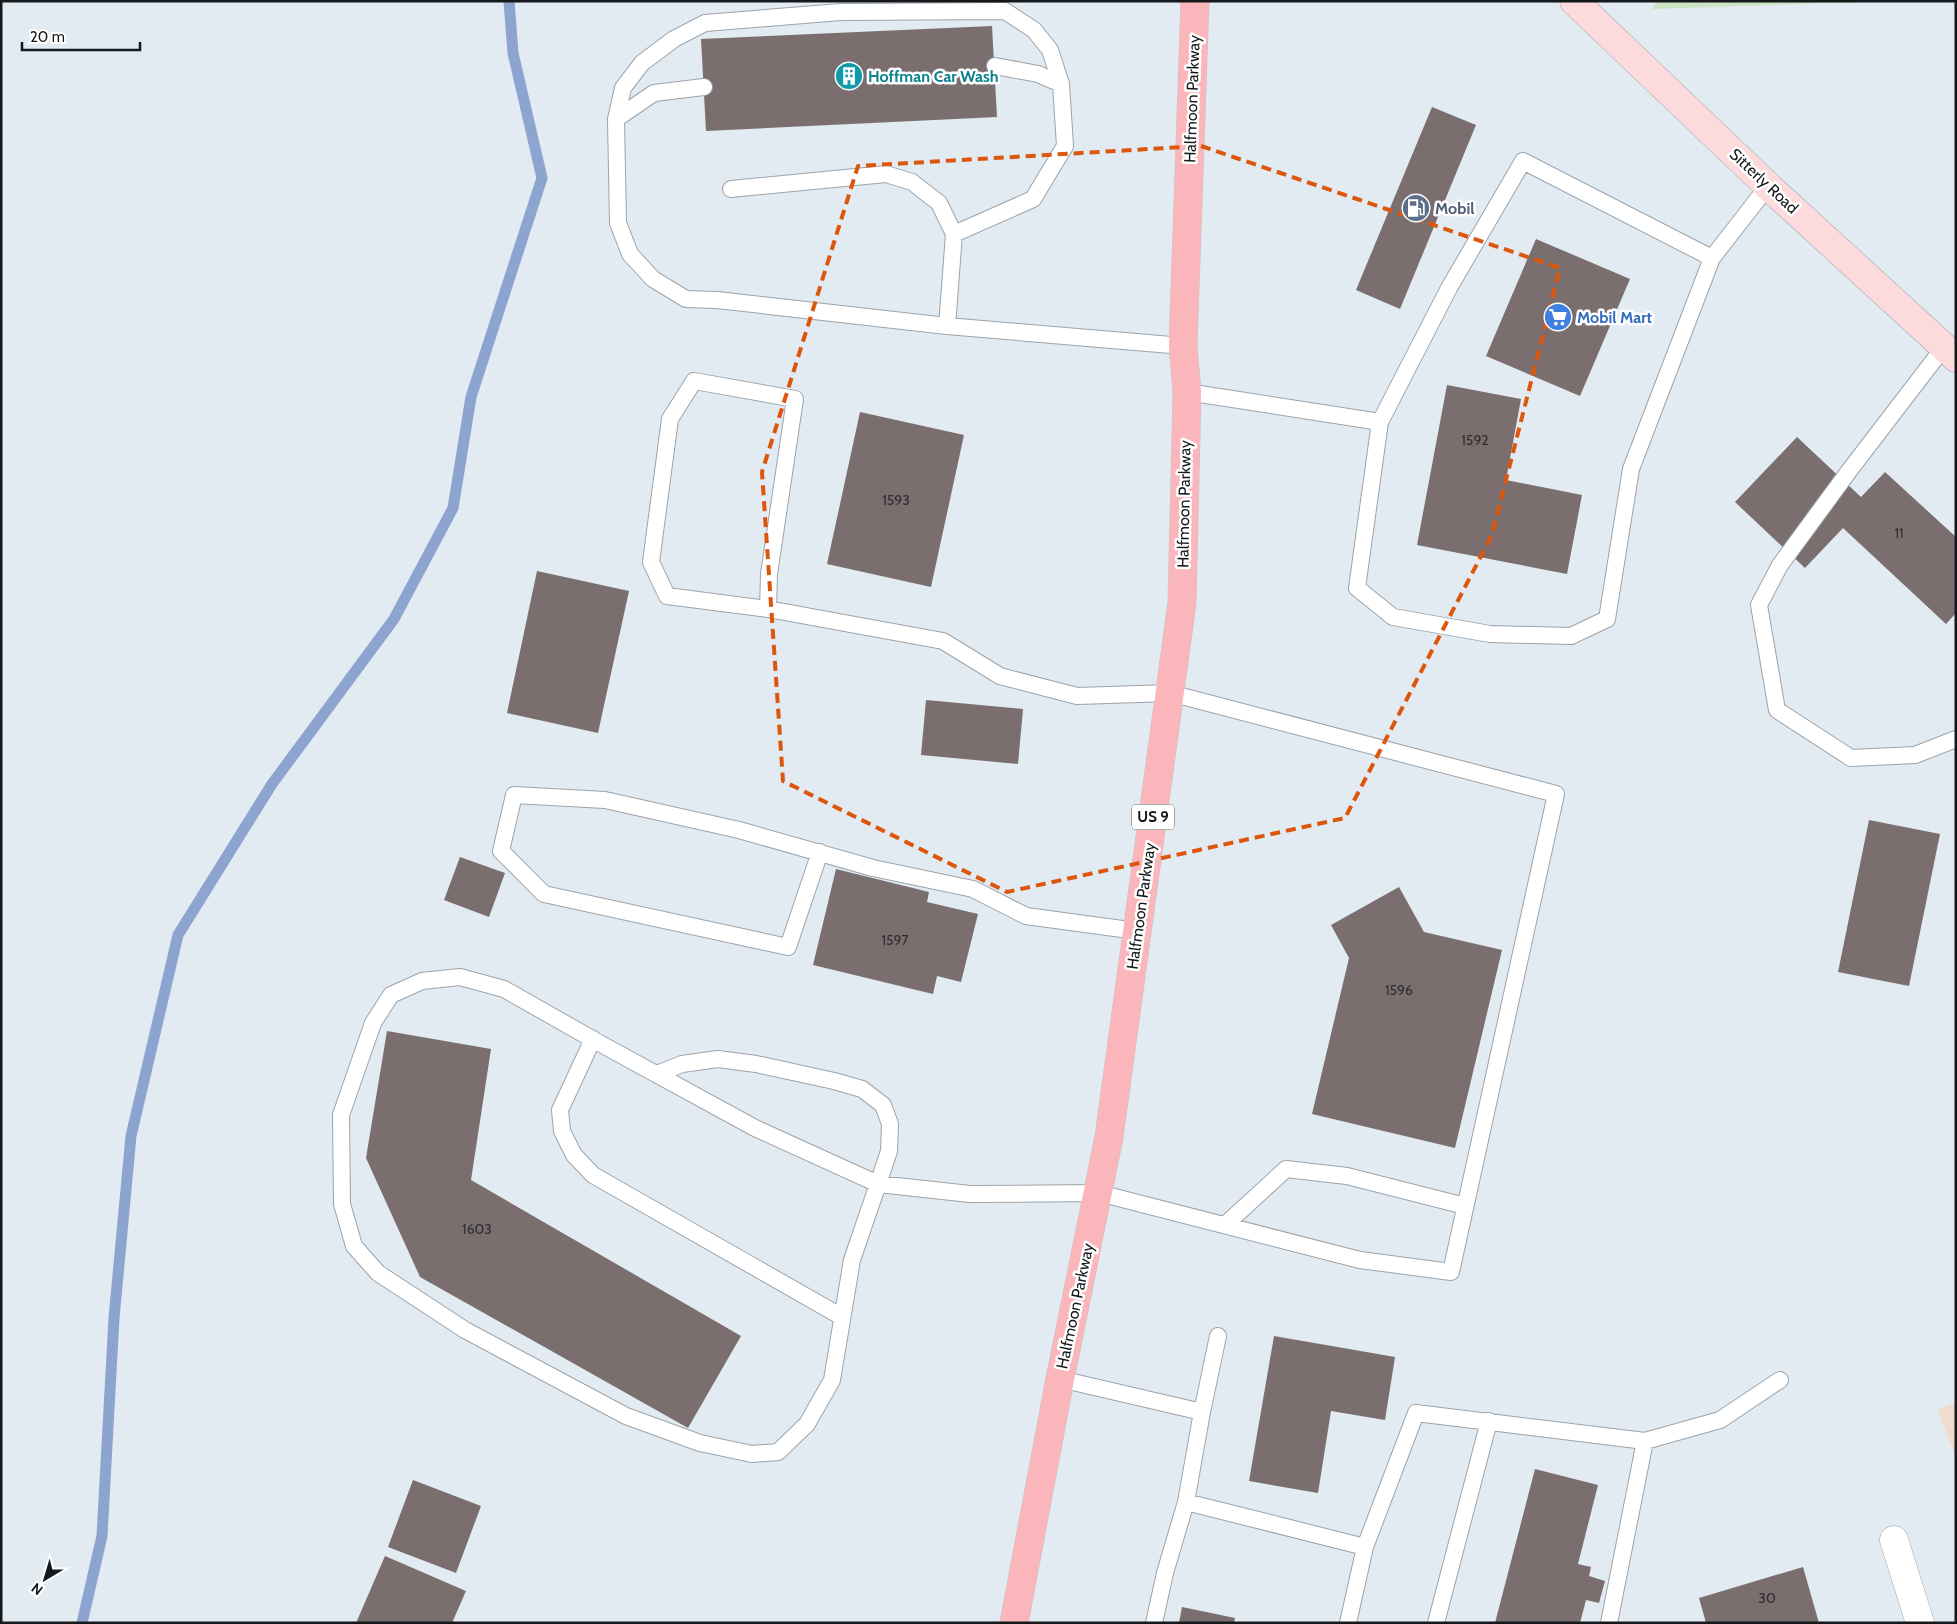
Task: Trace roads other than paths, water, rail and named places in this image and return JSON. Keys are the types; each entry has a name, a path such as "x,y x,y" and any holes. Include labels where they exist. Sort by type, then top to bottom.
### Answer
{"main road":[{"name":"Halfmoon Parkway","path":"1014,1623 1060,1379 1110,1137 1182,603 1187,392 1183,346 1195,1"}],"street":[{"name":"Sitterly Road","path":"1574,1 1768,186 1950,353"},
{"path":"1894,1540 1920,1623"}],"lane":[{"path":"954,234 1033,199 1065,146 1061,84 1050,50 1034,30 1005,11 831,12 705,23 674,39 642,63 623,88 616,118 618,223 630,254 653,280 686,299 947,326 1183,346"},
{"path":"995,66 1038,74 1061,84"},
{"path":"616,118 654,93 704,87"},
{"path":"1712,258 1523,161 1449,288 1380,422 1357,588 1394,617 1490,634 1571,636 1607,619 1631,469 1712,258 1768,186"},
{"path":"731,189 886,174 912,182 939,203 954,234 947,326"},
{"path":"1950,353 1849,470 1780,565 1758,605 1777,710 1852,758 1915,755 1956,739"},
{"path":"657,1074 682,1064 718,1060 756,1064 862,1089 883,1104 890,1124 889,1151 878,1184 852,1260 832,1380 807,1424 778,1452 752,1454 700,1444 626,1416 465,1330 378,1273 354,1246 342,1204 341,1115 373,1022 392,995 422,981 460,977 504,989 593,1039 755,1128 878,1184 970,1194 1099,1193 1360,1260 1451,1272 1556,794 1170,693 1077,696 1000,676 943,641 768,608 667,596 651,562 670,419 694,380 795,399 769,574 768,608"},
{"path":"1187,392 1380,422"},
{"path":"820,852 788,947 544,894 501,851 514,795 605,800 738,830 820,852 873,868 972,889 1026,916 1138,931"},
{"path":"593,1039 560,1110 562,1131 574,1155 593,1175 842,1317"},
{"path":"1225,1225 1286,1169 1347,1176 1465,1206"},
{"path":"1154,1623 1165,1573 1186,1502 1218,1336"},
{"path":"1060,1379 1202,1412"},
{"path":"1348,1623 1365,1547 1416,1413 1645,1441 1720,1420 1780,1380"},
{"path":"1436,1623 1489,1421"},
{"path":"1609,1623 1645,1441"},
{"path":"1186,1502 1365,1547"}],"waterway":[{"path":"82,1623 102,1536 114,1318 131,1136 178,935 272,784 394,619 453,508 471,397 542,178 513,53 509,1"}],"place":[{"name":"Hoffman Car Wash","path":"849,76"},
{"name":"Mobil","path":"1416,208"},
{"name":"Mobil Mart","path":"1558,317"}]}
